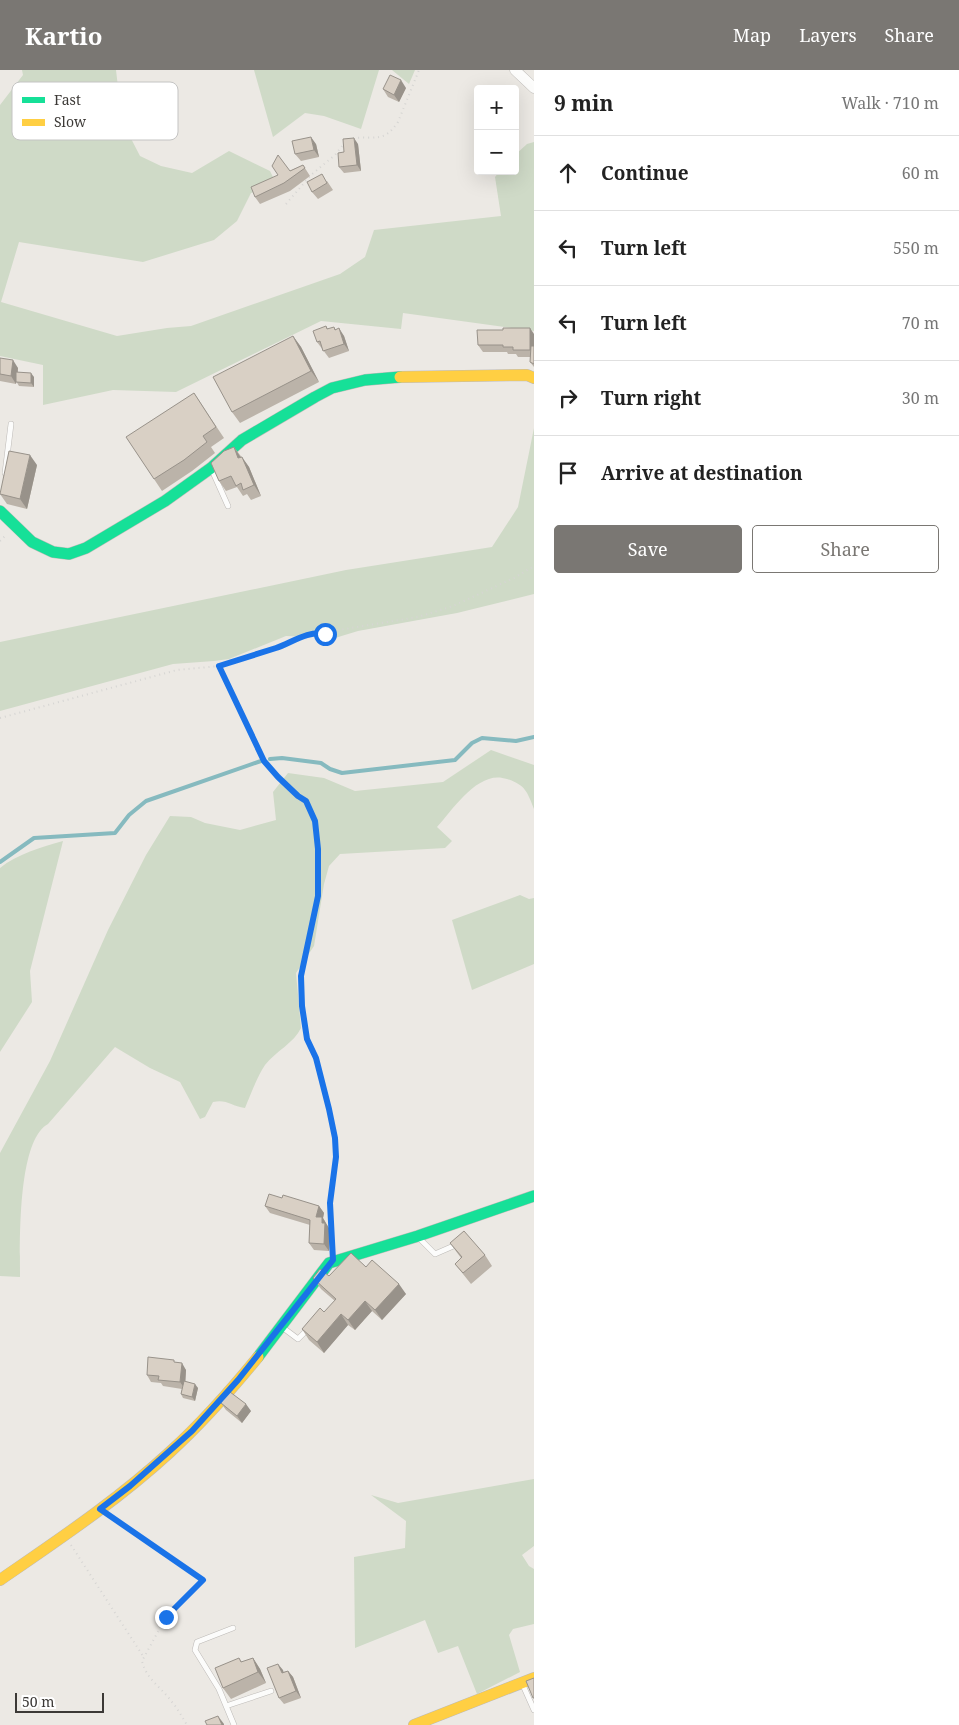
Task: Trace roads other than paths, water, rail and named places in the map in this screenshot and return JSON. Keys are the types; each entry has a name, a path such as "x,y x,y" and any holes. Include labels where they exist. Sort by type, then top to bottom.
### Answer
{"street":[{"path":"515,70 534,88"},
{"path":"0,511 32,542 53,552 69,554 86,548 166,502 211,468 242,440 332,388 365,380 393,377 527,375 534,378"},
{"path":"0,1580 65,1535 130,1486 192,1431 238,1380 333,1260 418,1236 534,1196"},
{"path":"414,1725 534,1678"}],"lane":[{"path":"4,480 11,424"},
{"path":"211,468 228,506"},
{"path":"418,1236 435,1254 461,1243"},
{"path":"281,1327 298,1339 312,1325"},
{"path":"233,1628 197,1642 195,1650 219,1689 234,1725"},
{"path":"522,1682 534,1710"},
{"path":"226,1706 271,1691"}],"waterway":[{"path":"270,759 282,758 321,763 330,769 342,773 455,760 472,743 482,738 516,741 534,737"},
{"path":"0,862 34,838 115,833 129,815 146,801 261,761"}]}
